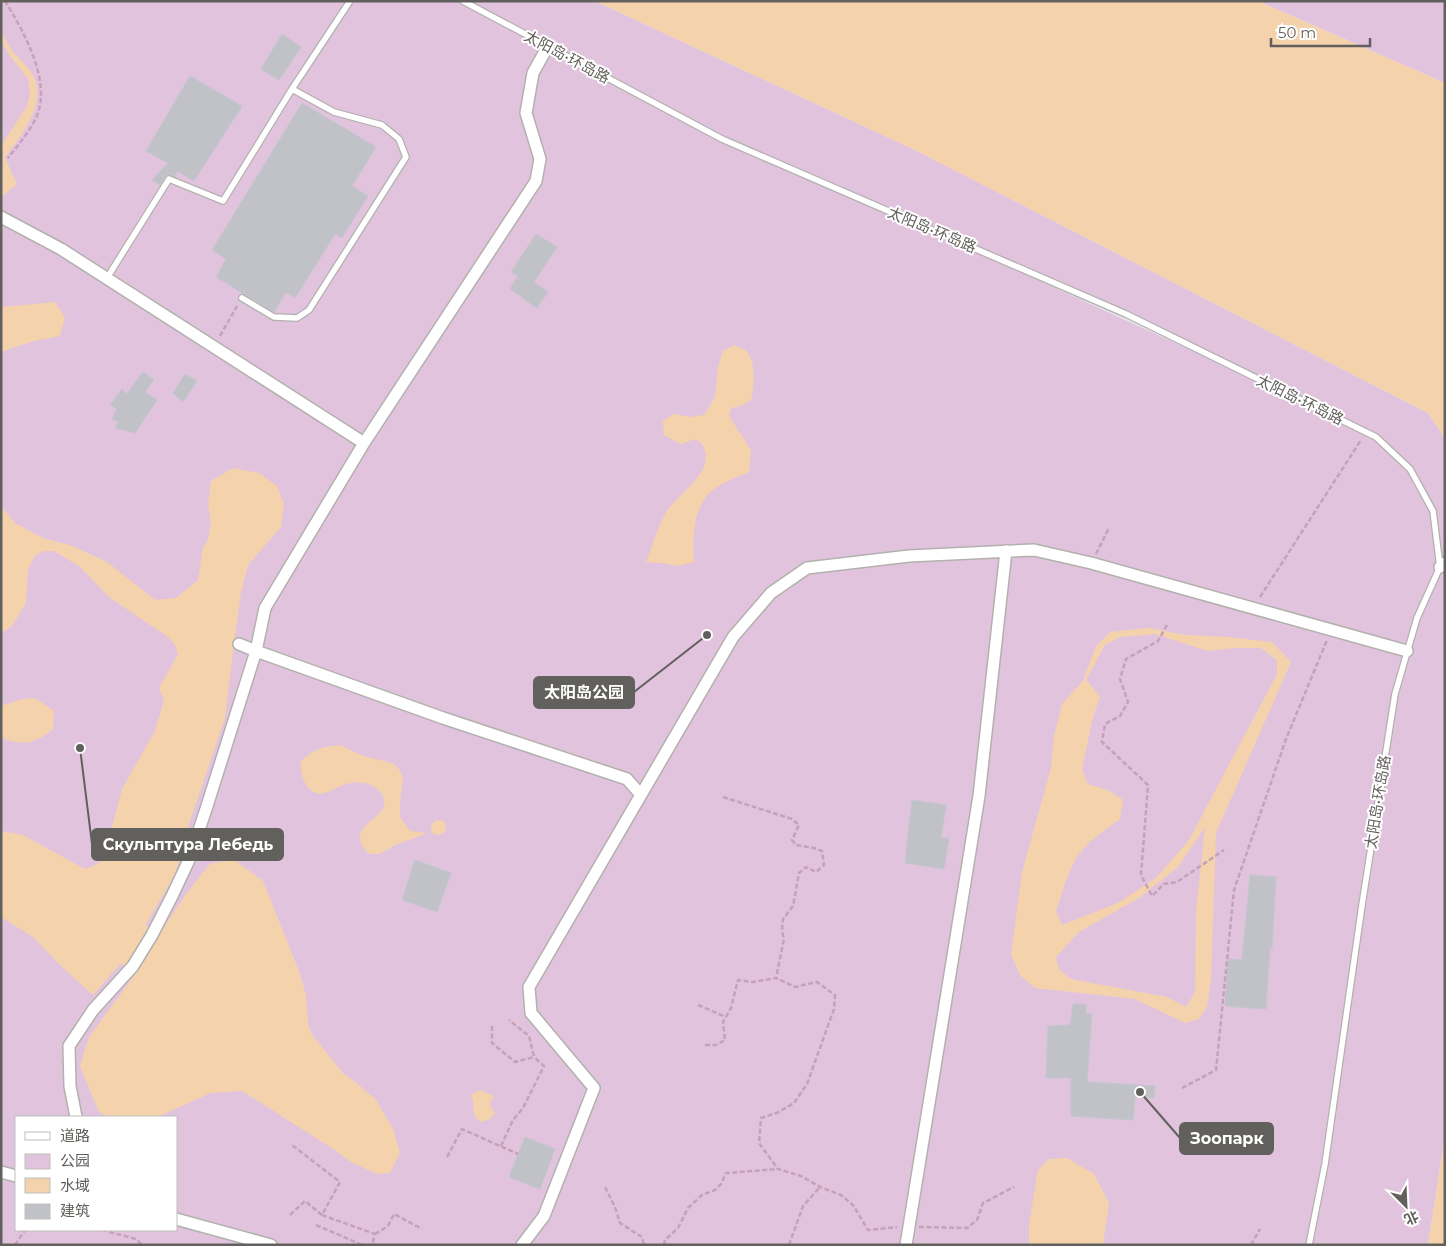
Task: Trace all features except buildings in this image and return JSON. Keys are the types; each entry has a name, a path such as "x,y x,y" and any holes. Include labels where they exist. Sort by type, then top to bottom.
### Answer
{"street":[{"path":"76,1116 70,1086 70,1046 93,1010 132,966 152,936 189,860 256,651 265,608 364,443 536,181 540,159 526,113 533,73 548,46"},
{"path":"1,217 61,249 364,443"},
{"path":"522,1245 544,1216 594,1088 531,1013 528,987 733,637 771,593 807,568 886,558 1034,550 1091,563 1407,651"},
{"path":"906,1245 980,796 1006,551"},
{"path":"239,644 442,718 628,779 641,795"},
{"path":"1,1172 15,1176"},
{"path":"178,1220 271,1245"}],"lane":[{"path":"106,278 169,179 222,201 350,1"},
{"name":"太阳岛•环岛路","path":"463,1 722,139 1126,314 1366,432 1376,437 1410,469 1433,511 1442,565 1417,618 1395,694 1324,1164 1309,1245"},
{"path":"242,298 274,317 297,318 309,310 406,157 399,139 382,125 334,112 292,89"}],"path":[{"path":"5,1 22,28 39,77 42,100 29,129 8,158"},
{"path":"214,347 242,298"},
{"path":"1253,608 1366,432"},
{"path":"1091,563 1109,528"},
{"path":"1167,625 1158,641 1126,660 1120,679 1128,702 1120,716 1104,724 1102,742 1148,785 1141,875 1152,896 1164,884 1177,882 1224,850"},
{"path":"1182,1088 1216,1070 1234,890 1286,739 1331,630"},
{"path":"723,796 792,819 798,825 792,840 796,845 822,851 824,865 816,872 806,867 799,873 793,906 783,919 782,931 784,939 776,978"},
{"path":"706,1045 716,1045 724,1040 723,1022 731,1008 738,980 753,982 776,978 795,987 818,982 835,995 834,1009 807,1084 794,1103 779,1112 761,1118 759,1143 778,1169"},
{"path":"698,1005 726,1017"},
{"path":"501,1146 513,1120 523,1108 544,1066 534,1057 530,1036 509,1020"},
{"path":"492,1026 492,1043 515,1062 534,1057"},
{"path":"447,1156 462,1129 518,1154"},
{"path":"292,1145 340,1182 322,1215"},
{"path":"664,1245 665,1240 678,1228 688,1208 702,1195 715,1190 721,1184 726,1174 778,1169 801,1176 820,1187 841,1195 853,1205 868,1230 909,1226 967,1228 978,1220 982,1203 1014,1186"},
{"path":"605,1186 620,1223 642,1237 644,1245"},
{"path":"789,1245 803,1206 820,1187"},
{"path":"290,1215 305,1201 322,1215 375,1234"},
{"path":"372,1245 375,1234 388,1226 394,1214 422,1229"},
{"path":"316,1225 362,1245"},
{"path":"1251,1245 1260,1230"},
{"path":"15,1245 24,1231"},
{"path":"106,1231 136,1239 142,1245"}],"green space":[{"path":"1,1 595,1 915,150 1428,413 1445,438 1445,1135 1428,1245 1,1245","holes":["929,230 1126,314 1265,384"]},
{"path":"1258,1 1445,1 1445,83"}],"water":[{"path":"595,1 1258,1 1445,83 1445,438 1428,413 915,150"},
{"path":"1,32 11,49 32,73 37,88 37,98 30,120 5,158 17,184 3,196 1,194 1,146 27,106 30,93 28,79 8,53 1,40"},
{"path":"55,302 65,317 60,336 34,341 1,352 1,307"},
{"path":"734,345 745,350 753,367 754,381 751,400 741,406 731,408 729,416 751,450 749,472 718,486 707,496 702,504 695,522 694,562 677,566 646,562 659,526 666,513 697,478 705,461 705,452 701,443 695,439 681,444 664,435 663,421 673,414 690,417 704,415 715,397 718,367 723,351"},
{"path":"233,468 259,473 277,486 284,504 281,527 248,565 241,593 225,718 191,818 175,875 146,924 152,935 161,931 189,890 210,864 233,859 263,881 299,971 306,995 308,1024 312,1035 344,1074 376,1100 393,1129 400,1153 390,1173 377,1174 351,1162 242,1091 211,1093 159,1116 107,1116 99,1112 80,1066 89,1037 136,973 132,966 120,964 93,995 33,937 1,917 1,831 23,835 85,869 98,864 110,835 122,789 155,731 164,700 159,688 178,654 175,645 168,637 109,597 79,566 54,551 44,551 35,556 28,569 26,603 12,626 1,633 1,506 15,523 43,538 73,546 107,562 155,600 176,598 198,580 203,548 208,539 211,523 208,504 211,481"},
{"path":"1148,628 1186,635 1272,642 1291,662 1216,833 1211,979 1207,1007 1199,1019 1185,1023 1135,999 1035,988 1020,975 1011,955 1022,872 1051,768 1054,736 1062,704 1083,681 1096,646 1110,632","holes":["1155,634 1208,651 1234,648 1261,648 1277,660 1277,674 1189,840 1156,878 1118,903 1062,925 1056,911 1073,863 1091,841 1120,819 1123,800 1108,790 1088,784 1082,770 1092,721 1100,696 1086,680 1105,645 1120,637","1205,827 1196,911 1195,992 1186,1007 1167,997 1071,979 1059,970 1056,957 1079,932 1139,898 1178,867"]},
{"path":"35,698 54,711 53,729 35,741 23,743 1,738 1,706 22,699"},
{"path":"340,745 363,756 392,763 399,769 403,777 400,817 410,831 426,833 395,845 380,854 369,854 362,844 360,836 363,829 384,806 381,792 366,783 356,782 342,785 321,794 315,793 307,786 302,774 301,761 306,757 318,749"},
{"path":"480,1090 494,1096 489,1104 495,1114 488,1120 481,1122 475,1115 471,1095"},
{"path":"1445,1135 1445,1245 1428,1245"},
{"path":"1067,1158 1094,1174 1109,1203 1103,1245 1029,1245 1029,1224 1038,1170 1049,1159"}],"place":[{"name":"太阳岛公园","path":"707,635"},
{"name":"Скульптура Лебедь","path":"80,748"},
{"name":"Зоопарк","path":"1140,1092"}]}
